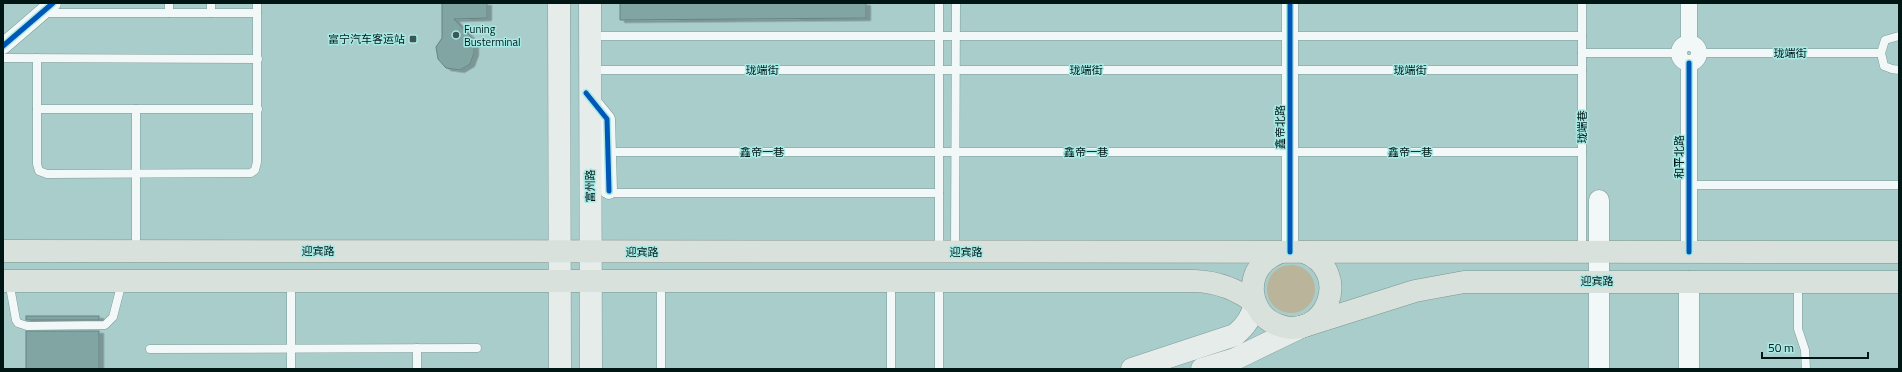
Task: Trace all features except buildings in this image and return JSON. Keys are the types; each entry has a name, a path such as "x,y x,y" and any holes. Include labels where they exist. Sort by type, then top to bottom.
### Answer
{"main road":[{"path":"560,3 560,369"},
{"name":"富州路","path":"590,3 590,152 600,192 590,252 591,369"},
{"name":"迎宾路","path":"3,251 1899,252"},
{"path":"1132,369 1234,335 1247,324 1254,310 1255,302 1253,284 1255,275 1266,260 1291,252 1318,260 1329,275 1331,294 1326,307 1318,318 1235,359 1202,369"},
{"name":"迎宾路","path":"6,281 1206,282 1228,287 1255,302 1266,318 1273,323 1292,328 1301,327 1415,291 1447,284 1481,281 1899,282"}],"street":[{"name":"鑫帝北路","path":"1290,3 1291,252"},
{"name":"和平北路","path":"1689,3 1689,252"},
{"path":"3,46 42,9"},
{"path":"586,93 607,119 600,192"},
{"path":"1599,200 1599,369"},
{"path":"1689,281 1689,369"}],"lane":[{"path":"169,3 169,13"},
{"path":"211,3 211,13"},
{"path":"37,58 37,164 39,171 47,174 251,173 255,170 257,162 257,3"},
{"path":"939,3 939,193 947,252"},
{"path":"947,252 955,152 956,3"},
{"name":"珑端巷","path":"1582,3 1582,252"},
{"path":"42,9 169,13 257,13"},
{"path":"590,36 1582,36"},
{"path":"1899,36 1885,40 1881,53 1884,66 1892,70 1899,70"},
{"name":"珑端街","path":"1582,53 1881,53"},
{"path":"3,58 258,58"},
{"name":"珑端街","path":"590,70 1582,70"},
{"path":"37,109 258,109"},
{"path":"136,109 136,251"},
{"name":"鑫帝一巷","path":"590,152 1582,152"},
{"path":"1689,185 1899,185"},
{"path":"600,192 939,193"},
{"path":"6,281 16,320 18,323 28,326 105,325 112,317 122,281"},
{"path":"291,281 291,369"},
{"path":"661,281 661,369"},
{"path":"891,281 891,369"},
{"path":"939,369 940,281"},
{"path":"1798,282 1798,329 1805,350 1806,369"},
{"path":"150,348 477,348"},
{"path":"417,348 417,369"}],"shaded area":[{"path":"1291,265 1300,267 1308,272 1313,280 1315,289 1313,298 1308,306 1300,311 1291,313 1282,311 1274,306 1269,298 1267,289 1269,280 1274,272 1282,267"}],"cycle path":[{"path":"3,46 53,3"},
{"path":"1290,3 1290,252"},
{"path":"1689,63 1689,252"},
{"path":"586,93 607,119 609,191"}],"place":[{"name":"Funing Busterminal","path":"456,35"},
{"name":"富宁汽车客运站","path":"413,39"}]}
